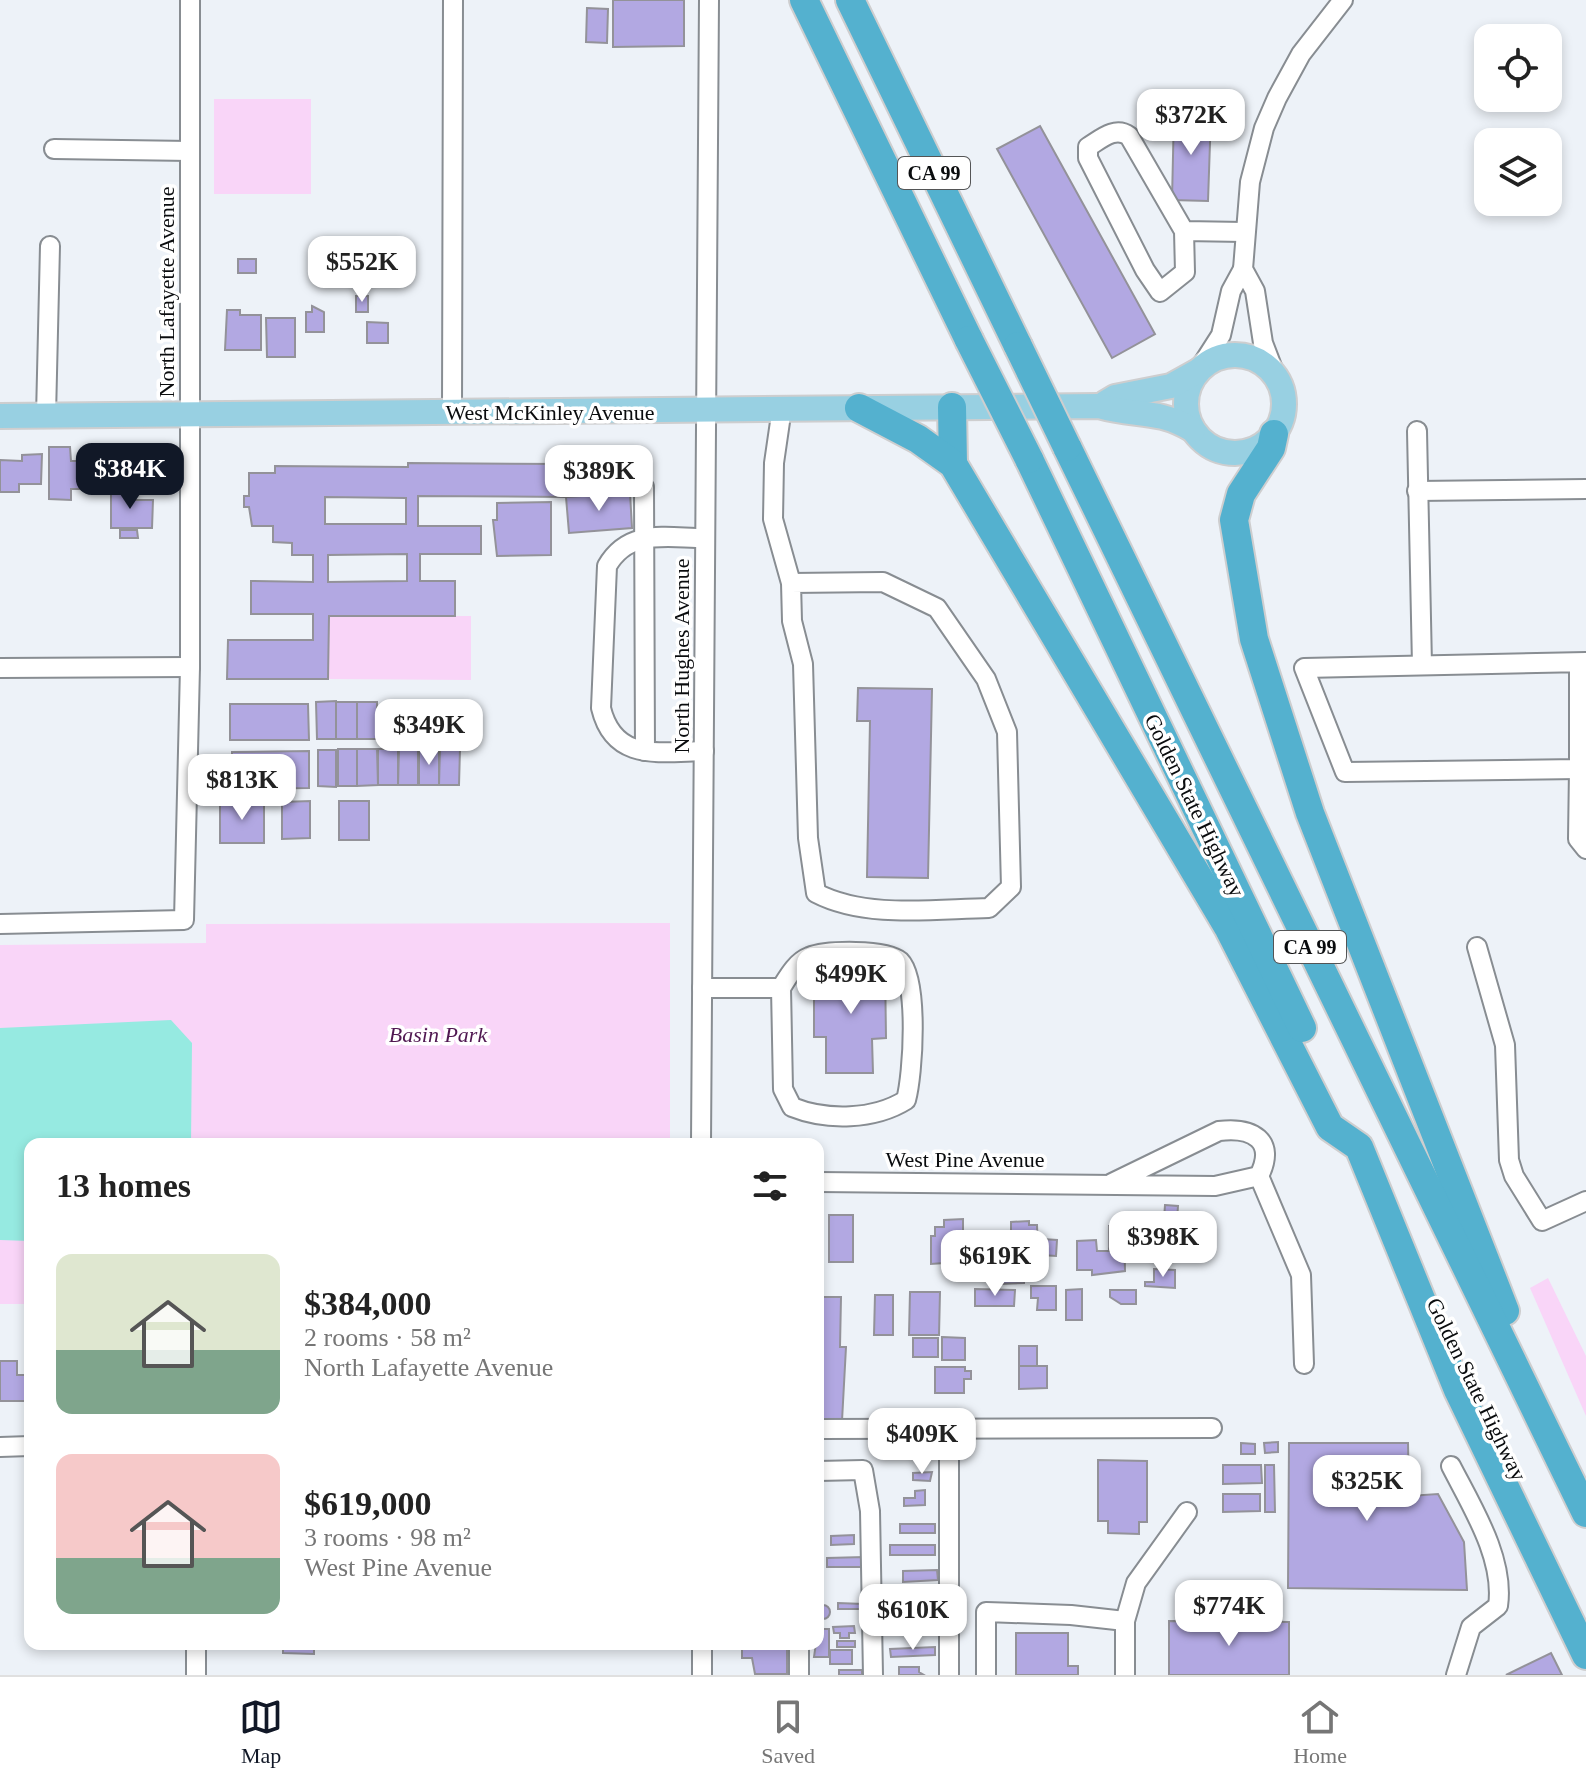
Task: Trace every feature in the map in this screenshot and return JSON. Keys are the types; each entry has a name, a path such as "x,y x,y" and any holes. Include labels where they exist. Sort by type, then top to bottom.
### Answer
{"highway":[{"name":"Golden State Highway","path":"804,0 1586,1611"},
{"name":"Golden State Highway","path":"850,0 1586,1513"},
{"path":"952,407 953,464"},
{"path":"859,408 918,439 953,464 1228,927 1330,1127 1359,1147 1458,1390 1586,1655"},
{"path":"1274,434 1271,448 1241,494 1234,520 1254,639 1310,813 1493,1277 1555,1447"}],"main road":[{"name":"West McKinley Avenue","path":"1099,406 1115,397 1171,386 1224,357 1239,355 1266,366 1276,377"},
{"path":"1193,430 1186,400 1198,371"},
{"path":"1274,434 1284,406 1276,377"},
{"name":"West McKinley Avenue","path":"0,416 1099,406 1116,411 1167,416 1193,430 1217,450 1233,453 1249,451 1274,434"}],"street":[{"name":"North Lafayette Avenue","path":"0,924 184,920 190,667 190,0"},
{"path":"452,412 453,0"},
{"name":"North Hughes Avenue","path":"701,1138 709,0"},
{"path":"1198,371 1221,335 1231,291 1243,269 1244,232 1257,153 1273,108 1301,54 1343,0"},
{"path":"1113,132 1129,136 1184,231 1185,272 1160,292 1145,270 1088,158 1088,147 1113,132"},
{"path":"54,149 190,151"},
{"path":"1184,231 1244,232"},
{"path":"46,416 50,246"},
{"path":"1243,269 1255,291 1263,343 1276,377"},
{"path":"782,408 774,463 773,519 791,583 792,621 803,664 808,838 816,893 840,905 925,910 989,908 1011,887 1007,732 986,679 937,608 883,582 791,583"},
{"path":"1417,431 1422,665"},
{"path":"644,487 645,751"},
{"path":"1417,491 1586,489"},
{"path":"704,751 645,751 619,743 606,729 601,708 607,566 615,551 627,542 645,538 705,538"},
{"path":"1579,769 1345,772 1304,668 1583,663 1578,839 1586,849"},
{"path":"0,668 190,667"},
{"path":"1477,947 1505,1045 1509,1160 1514,1176 1542,1221 1586,1201"},
{"path":"831,953 881,953 899,961 909,978 911,1000 911,1082 906,1100 888,1112 865,1116 811,1115 792,1107 783,1089 781,988 792,971 807,957 831,953"},
{"path":"702,988 781,988"},
{"name":"West Pine Avenue","path":"824,1182 1215,1186 1259,1176 1265,1157 1260,1139 1238,1129 1206,1136 1112,1183"},
{"path":"1259,1176 1301,1275 1304,1364"},
{"path":"824,1429 1212,1428"},
{"path":"949,1430 949,1675"},
{"path":"0,1447 24,1446"},
{"path":"1451,1466 1483,1528 1500,1592 1498,1606 1471,1627 1456,1675"},
{"path":"824,1471 863,1470 870,1511 873,1675"},
{"path":"1125,1675 1125,1621 1136,1583 1187,1512"},
{"path":"986,1675 986,1612 1125,1621"},
{"path":"196,1650 196,1675"},
{"path":"702,1650 702,1675"},
{"path":"799,1650 799,1675"}],"green space":[{"path":"214,99 311,99 311,194 214,194"},
{"path":"329,616 471,616 471,680 328,679"},
{"name":"Basin Park","path":"670,923 670,1138 24,1138 24,1304 0,1304 0,945 206,943 206,924"},
{"path":"1548,1278 1586,1356 1586,1416 1530,1288"}],"shaded area":[{"path":"171,1020 192,1043 191,1138 24,1138 24,1241 0,1240 0,1028"}],"building":[{"path":"613,0 684,0 684,46 613,47"},
{"path":"587,8 608,9 607,43 586,42"},
{"path":"1174,112 1211,114 1208,201 1172,200"},
{"path":"1040,126 1155,334 1112,358 997,149"},
{"path":"238,259 256,259 256,273 238,273"},
{"path":"356,296 368,296 368,312 356,312"},
{"path":"312,306 324,312 324,332 306,332 306,312 312,312"},
{"path":"227,310 240,310 240,315 261,315 261,350 225,350"},
{"path":"266,318 295,318 295,357 267,357"},
{"path":"367,322 388,323 388,343 367,343"},
{"path":"49,447 70,447 71,461 93,461 95,483 86,483 86,489 71,489 71,500 49,499"},
{"path":"617,453 619,489 574,493 571,457"},
{"path":"42,454 41,484 19,484 19,492 0,492 0,460 22,461 22,455"},
{"path":"408,463 566,464 566,497 418,496 418,526 481,526 481,554 420,554 420,581 455,581 455,616 329,616 328,679 227,679 228,640 313,640 313,614 251,614 251,581 313,582 313,555 292,555 292,543 273,542 273,526 252,526 249,507 244,507 244,496 249,496 249,473 275,473 275,466 408,467","holes":["325,497 406,498 406,524 325,524","407,554 407,581 328,582 328,555"]},
{"path":"111,489 129,489 130,500 153,500 152,528 111,528"},
{"path":"630,493 632,528 569,533 566,497"},
{"path":"551,502 551,555 497,556 493,520 497,520 497,503"},
{"path":"120,530 137,530 138,538 120,538"},
{"path":"858,688 932,689 928,878 867,877 870,721 857,721"},
{"path":"336,701 336,739 317,739 316,702"},
{"path":"336,702 357,702 357,739 336,739"},
{"path":"357,702 377,702 377,739 357,739"},
{"path":"230,704 308,704 309,740 230,740"},
{"path":"439,704 440,741 419,741 419,705"},
{"path":"439,704 459,704 459,741 440,741"},
{"path":"399,705 419,705 419,741 400,741"},
{"path":"399,748 418,749 418,785 398,785"},
{"path":"440,748 460,749 459,785 439,785"},
{"path":"338,749 357,749 357,786 338,786"},
{"path":"357,749 377,749 378,785 357,786"},
{"path":"378,749 398,749 398,785 378,785"},
{"path":"419,749 439,749 439,785 419,785"},
{"path":"318,750 336,750 336,787 318,786"},
{"path":"309,751 309,788 232,789 232,752"},
{"path":"310,801 310,838 282,839 282,802"},
{"path":"339,801 369,801 369,840 339,840"},
{"path":"220,802 264,802 264,843 220,843"},
{"path":"837,964 885,964 886,1038 872,1039 873,1073 826,1073 826,1037 814,1037 814,979 837,979"},
{"path":"1165,1205 1178,1206 1177,1220 1164,1219"},
{"path":"829,1215 853,1215 853,1262 829,1262"},
{"path":"963,1219 963,1234 980,1234 980,1255 965,1255 965,1247 944,1247 944,1263 931,1264 931,1236 935,1236 935,1227 944,1227 944,1220"},
{"path":"1029,1221 1029,1225 1037,1225 1038,1257 1011,1257 1011,1222"},
{"path":"1124,1225 1125,1271 1092,1275 1092,1270 1077,1270 1077,1241 1096,1240 1097,1251 1109,1251 1109,1226"},
{"path":"1042,1239 1057,1240 1056,1256 1041,1255"},
{"path":"1154,1269 1175,1270 1175,1288 1145,1286 1145,1282 1154,1282"},
{"path":"1024,1272 1024,1283 1000,1284 999,1273"},
{"path":"1031,1286 1056,1286 1056,1310 1037,1310 1038,1298 1031,1298"},
{"path":"975,1289 1015,1290 1014,1306 975,1306"},
{"path":"1082,1289 1082,1320 1066,1320 1066,1290"},
{"path":"1110,1290 1136,1290 1136,1304 1121,1304 1110,1297"},
{"path":"910,1292 940,1292 939,1335 909,1335"},
{"path":"875,1295 893,1295 893,1335 874,1335"},
{"path":"824,1297 841,1297 840,1347 846,1347 842,1421 824,1420"},
{"path":"942,1337 965,1338 965,1360 942,1360"},
{"path":"913,1338 938,1338 938,1357 913,1357"},
{"path":"1019,1346 1037,1346 1037,1366 1019,1366"},
{"path":"0,1361 17,1361 17,1375 24,1375 24,1401 0,1401"},
{"path":"1019,1366 1047,1366 1047,1388 1019,1389"},
{"path":"935,1367 965,1367 965,1371 971,1371 971,1379 964,1379 964,1393 935,1393"},
{"path":"1278,1442 1278,1452 1265,1453 1264,1443"},
{"path":"1241,1443 1255,1444 1255,1454 1241,1454"},
{"path":"1289,1443 1408,1443 1409,1496 1438,1494 1464,1542 1467,1590 1288,1588"},
{"path":"1098,1460 1147,1461 1147,1522 1139,1522 1139,1534 1108,1533 1108,1521 1098,1521"},
{"path":"1223,1465 1261,1465 1262,1483 1223,1484"},
{"path":"1265,1465 1274,1465 1275,1512 1265,1512"},
{"path":"932,1472 930,1481 913,1480 913,1473"},
{"path":"925,1490 925,1505 904,1506 904,1498 915,1498 915,1491"},
{"path":"1223,1494 1260,1494 1260,1511 1223,1512"},
{"path":"900,1524 935,1524 935,1533 900,1533"},
{"path":"854,1535 854,1544 831,1545 831,1536"},
{"path":"890,1545 935,1545 935,1555 890,1555"},
{"path":"864,1557 864,1567 827,1567 827,1558"},
{"path":"937,1570 938,1580 903,1582 903,1571"},
{"path":"918,1591 920,1609 895,1610 894,1593"},
{"path":"838,1603 863,1604 862,1609 838,1609"},
{"path":"824,1605 830,1612 824,1619"},
{"path":"1169,1621 1289,1622 1289,1675 1169,1675"},
{"path":"938,1623 939,1633 888,1635 888,1625"},
{"path":"854,1626 855,1633 849,1633 849,1638 840,1638 840,1633 834,1633 833,1627"},
{"path":"824,1629 829,1629 829,1657 814,1657 815,1650 824,1650"},
{"path":"1016,1633 1068,1633 1068,1666 1078,1666 1078,1675 1016,1675"},
{"path":"837,1641 855,1641 855,1647 837,1647"},
{"path":"935,1647 935,1655 891,1657 890,1649"},
{"path":"283,1650 314,1650 314,1654 283,1653"},
{"path":"742,1650 787,1650 787,1674 755,1674 752,1658 742,1658"},
{"path":"830,1650 852,1650 852,1664 830,1664"},
{"path":"1551,1653 1562,1675 1506,1675"},
{"path":"899,1667 919,1667 919,1672 924,1675 899,1675"},
{"path":"839,1670 862,1670 862,1675 839,1675"}]}
